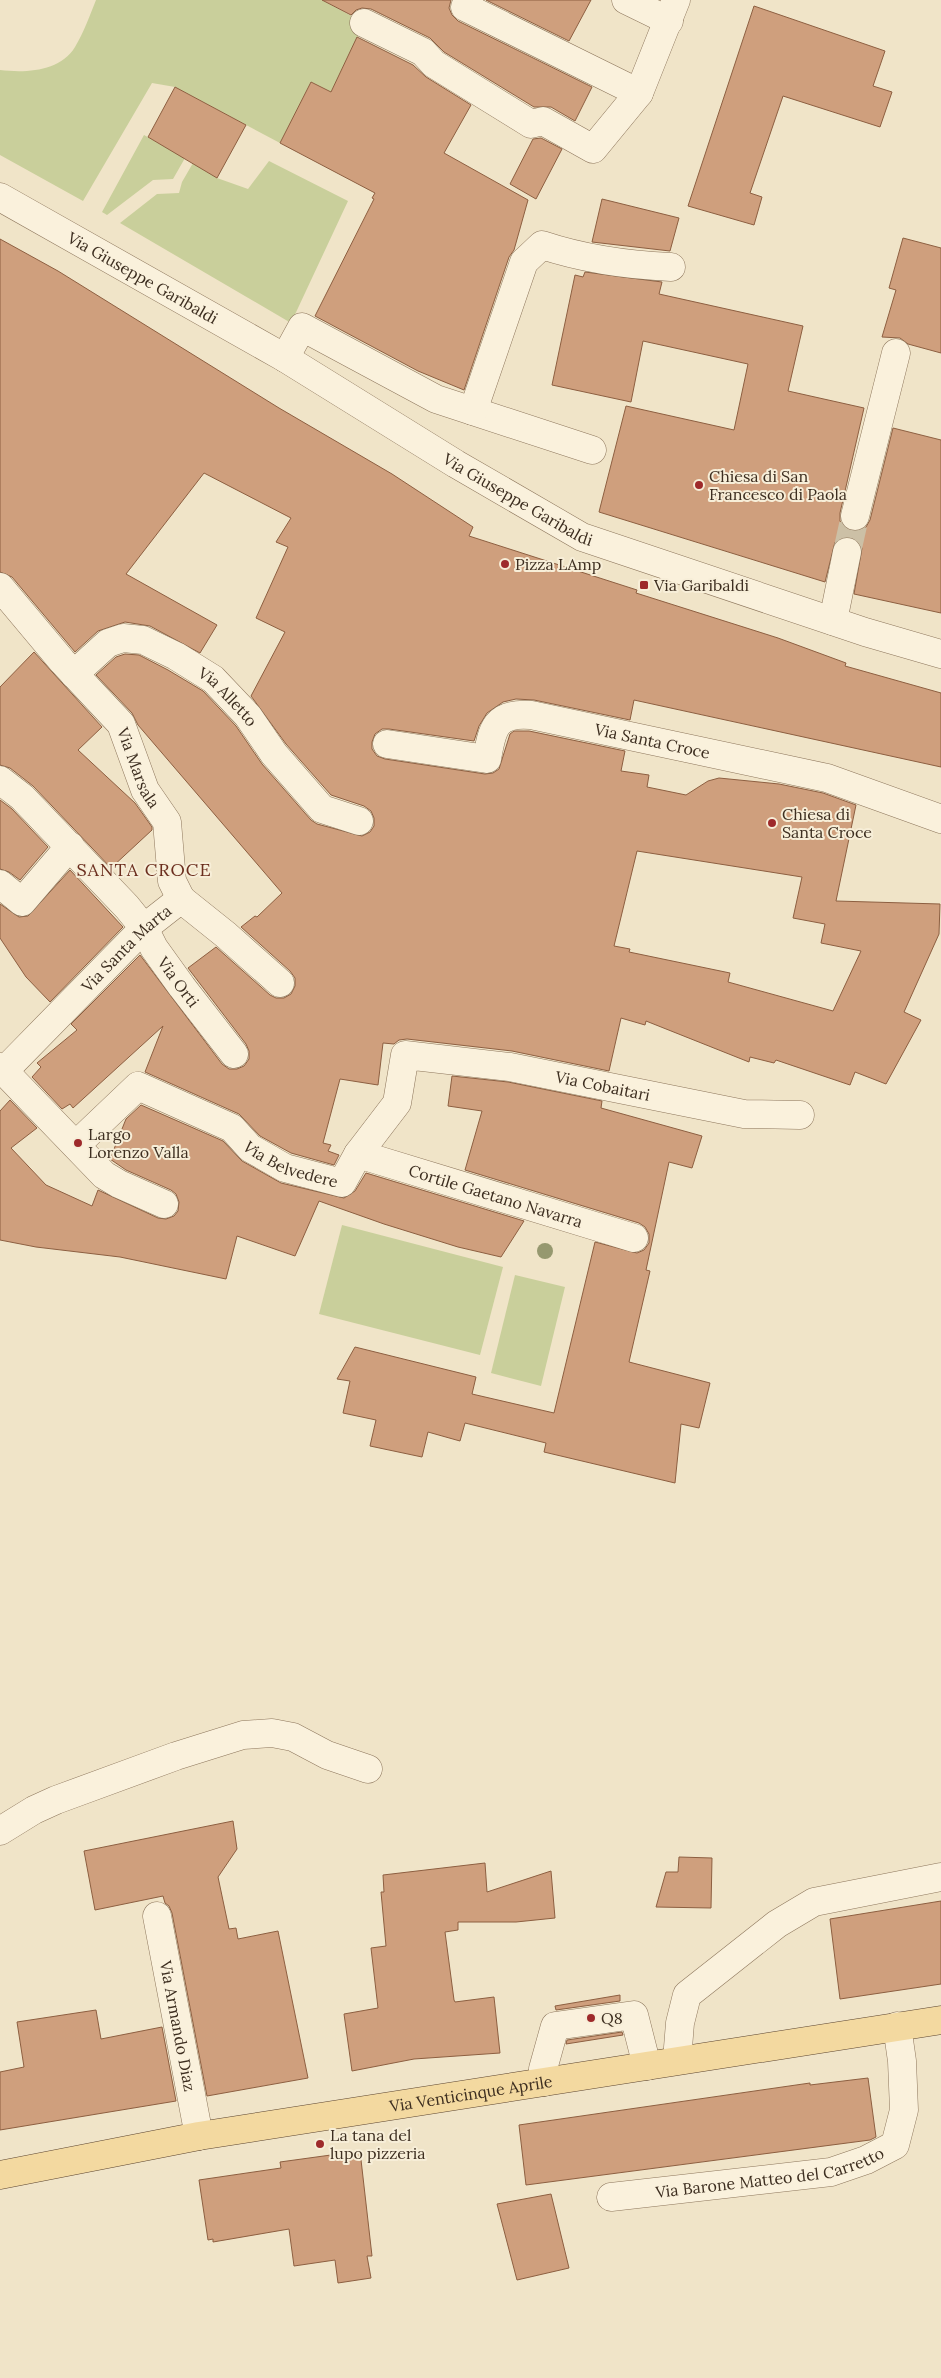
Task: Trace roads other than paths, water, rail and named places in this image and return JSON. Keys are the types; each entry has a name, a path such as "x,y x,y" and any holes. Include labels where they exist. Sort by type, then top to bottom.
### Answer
{"main road":[{"name":"Via Venticinque Aprile","path":"0,2175 200,2136 941,2020"}],"street":[{"path":"364,23 423,52 434,64 531,124 543,121 593,149 639,93 673,10 626,0"},
{"path":"467,3 639,93"},
{"name":"Via Giuseppe Garibaldi","path":"0,197 285,358 456,464 582,537 832,621 941,654"},
{"path":"473,412 524,262 542,245 572,255 634,265 671,267"},
{"path":"285,358 302,327 436,399 592,450"},
{"path":"855,516 896,353"},
{"path":"832,621 848,552"},
{"name":"Via Marsala","path":"0,587 74,674 121,724 145,790 167,822 172,881 181,899"},
{"name":"Via Alletto","path":"74,674 108,643 123,638 143,640 176,656 213,679 248,716 274,754 322,809 359,821"},
{"name":"Via Santa Croce","path":"387,744 487,759 491,733 497,724 518,714 531,715 827,778 941,819"},
{"name":"Via Orti","path":"0,780 22,797 70,846 144,928 165,964 234,1054"},
{"path":"0,884 22,902 70,846"},
{"name":"Via Santa Marta","path":"2,1069 144,928 181,899 226,934 280,983"},
{"name":"Via Cobaitari","path":"405,1055 510,1066 744,1114 800,1116"},
{"name":"Via Belvedere","path":"76,1145 138,1086 232,1128 250,1148 285,1168 342,1183 358,1154 397,1103 405,1055"},
{"path":"2,1069 104,1175 119,1184 164,1204"},
{"name":"Cortile Gaetano Navarra","path":"358,1154 634,1238"},
{"path":"0,1831 34,1810 56,1800 176,1756 244,1735 272,1733 293,1737 327,1755 368,1768"},
{"path":"677,2060 680,2023 686,1995 776,1924 814,1902 941,1877"},
{"name":"Via Armando Diaz","path":"157,1916 200,2136"},
{"path":"544,2082 543,2069 555,2026 634,2014 646,2066"},
{"name":"Via Barone Matteo del Carretto","path":"611,2197 831,2172 866,2160 895,2144 904,2110 902,2062 897,2026"}],"tunnel":[{"path":"847,552 855,516"}],"place":[{"name":"Chiesa di San Francesco di Paola","path":"699,485"},
{"name":"Pizza LAmp","path":"505,564"},
{"name":"Via Garibaldi","path":"644,585"},
{"name":"Chiesa di Santa Croce","path":"772,823"},
{"name":"Largo Lorenzo Valla","path":"78,1143"},
{"name":"Q8","path":"591,2018"},
{"name":"La tana del lupo pizzeria","path":"320,2144"}],"district":[{"name":"SANTA CROCE","path":"144,869"}]}
